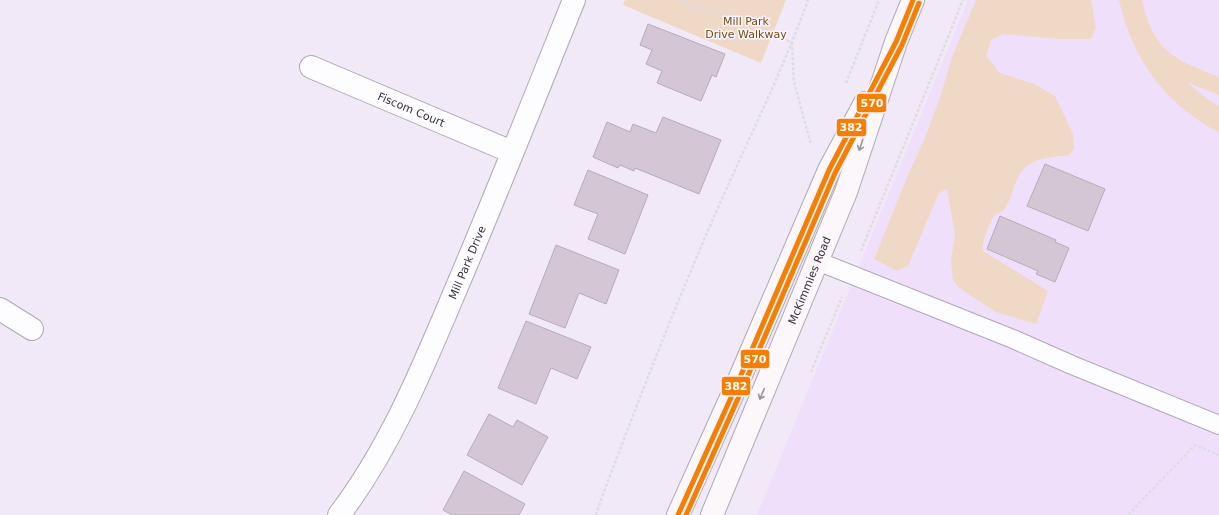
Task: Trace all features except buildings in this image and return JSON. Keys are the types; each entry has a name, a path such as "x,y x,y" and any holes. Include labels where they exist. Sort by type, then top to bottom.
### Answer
{"main road":[{"name":"McKimmies Road","path":"712,515 846,192 896,42 913,0"},
{"name":"McKimmies Road","path":"678,515 741,376 829,170 896,42"}],"street":[{"name":"Mill Park Drive","path":"339,515 354,496 389,438 420,375 574,0"},
{"name":"Fiscom Court","path":"311,67 512,152"},
{"path":"0,308 32,329"}],"lane":[{"path":"817,261 1013,339 1072,365 1219,425"}],"path":[{"path":"680,0 700,10 735,17 752,23 792,43"},
{"path":"596,515 661,344 713,220 792,43 808,0"},
{"path":"811,372 964,0"},
{"path":"792,43 794,82 812,152 829,170"},
{"path":"1129,515 1195,445 1219,455"}],"shaded area":[{"path":"968,0 1219,0 1219,515 757,515"}],"green space":[{"name":"Mill Park Drive Walkway","path":"625,0 786,0 761,63 623,5"},
{"path":"976,0 1091,0 1096,28 1091,39 1059,39 1003,34 991,40 986,56 1000,73 1034,84 1055,96 1073,134 1074,149 1069,155 1037,161 1027,166 1023,170 1019,175 1006,207 992,219 983,243 983,251 1048,291 1036,324 996,312 962,290 953,281 951,261 955,234 947,189 939,193 908,266 897,271 874,259 924,140 940,98 952,57"},
{"path":"1119,0 1142,0 1152,31 1159,42 1168,51 1190,65 1219,77 1219,95 1188,83 1207,99 1219,106 1219,132 1202,123 1173,100 1152,75 1135,47 1123,16"}],"transit line":[{"name":"382","path":"678,515 738,382 829,170 896,42 913,0"},
{"name":"570","path":"686,515 744,385 835,173 902,45 919,3"}]}
